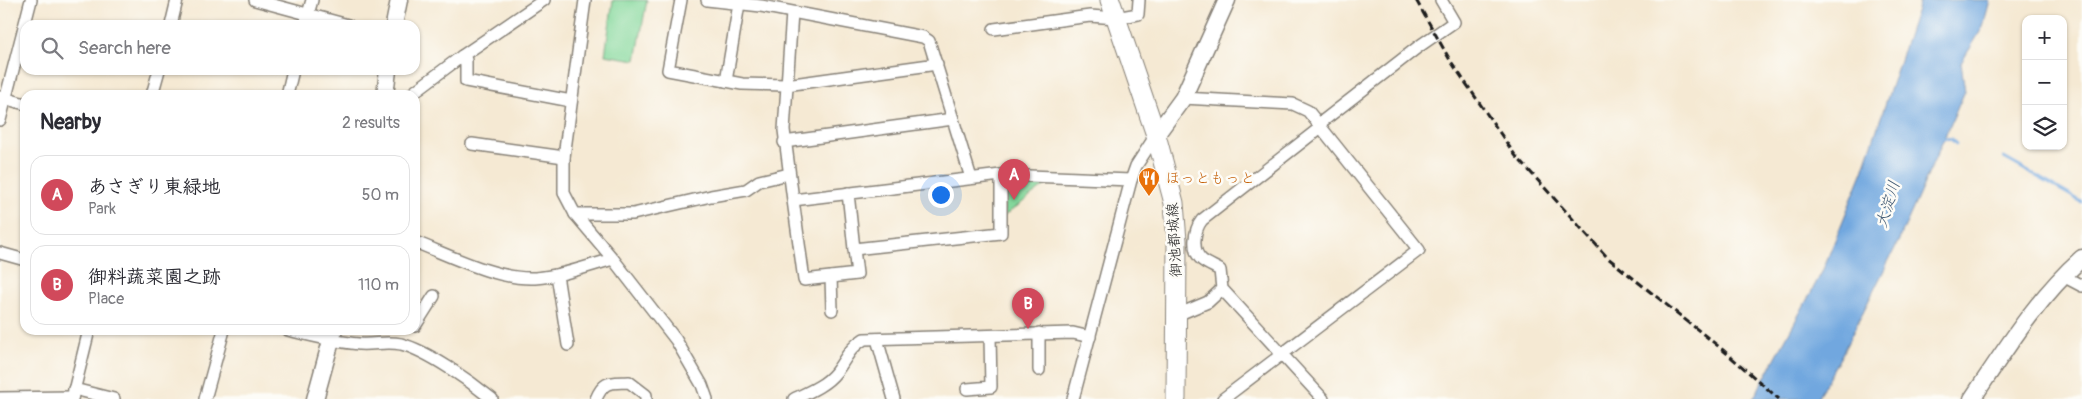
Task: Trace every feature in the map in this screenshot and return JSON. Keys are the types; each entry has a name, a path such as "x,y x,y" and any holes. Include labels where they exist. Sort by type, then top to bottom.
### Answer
{"main road":[{"name":"御池都城線","path":"1110,0 1156,135 1174,203 1177,241 1176,399"}],"street":[{"path":"25,20 31,0"},
{"path":"171,20 177,0"},
{"path":"255,0 307,20 312,0"},
{"path":"395,20 399,0"},
{"path":"417,90 462,56 544,0"},
{"path":"584,0 564,157 564,193 575,214 613,259 676,340 702,385 707,399"},
{"path":"681,0 668,70 726,81 786,85 937,64"},
{"path":"707,0 739,4 762,3 792,13 923,37 929,41 971,178"},
{"path":"994,28 1090,16 1116,18 1138,14 1139,0"},
{"path":"1074,399 1136,166 1183,98 1227,0"},
{"path":"1324,399 1222,289 1220,270 1198,255 1194,236 1196,227 1202,220 1418,47 1454,22 1441,0"},
{"path":"726,81 739,4"},
{"path":"792,13 786,85 784,142 804,280 857,274 848,193"},
{"path":"0,120 3,98 20,38"},
{"path":"462,56 466,60 466,81 572,101"},
{"path":"153,90 157,75"},
{"path":"288,90 292,75"},
{"path":"386,90 387,75"},
{"path":"3,98 20,103"},
{"path":"1183,98 1293,104 1308,110 1419,250 1223,399"},
{"path":"784,142 953,119"},
{"path":"472,144 564,157"},
{"path":"575,214 632,214 746,190 759,181 789,174"},
{"path":"793,200 1001,175 1131,180"},
{"path":"854,249 1001,233 1001,175"},
{"path":"420,244 478,266 514,277 535,278 557,274 613,259"},
{"path":"0,253 20,259"},
{"path":"1972,399 2016,334 2063,276 2082,258"},
{"path":"557,274 568,345"},
{"path":"2063,276 2082,286"},
{"path":"831,277 832,310"},
{"path":"1177,315 1208,302 1222,289"},
{"path":"420,318 434,296"},
{"path":"794,399 816,389 836,372 853,346 864,339 1039,333 1073,333 1090,337"},
{"path":"1039,333 1039,370"},
{"path":"73,395 88,335"},
{"path":"206,399 223,335"},
{"path":"404,344 409,335"},
{"path":"315,399 332,336 362,344 391,342 404,344 444,364 492,399"},
{"path":"967,389 991,387 990,336"},
{"path":"877,339 894,399"},
{"path":"596,399 601,388 608,383 629,382 646,395 646,399"},
{"path":"0,398 73,395 114,399"}],"green space":[{"path":"613,0 647,0 636,60 605,55"},
{"path":"1007,182 1047,184 1004,216 1004,185"}],"water":[{"name":"大淀川","path":"1920,0 1990,0 1983,27 1961,63 1965,91 1900,238 1841,356 1817,399 1753,399 1822,272 1863,171"}],"waterway":[{"path":"1939,137 1951,139 1956,144"},
{"path":"2004,158 2082,202"}],"railway":[{"path":"1416,0 1450,60 1515,155 1608,258 1723,350 1779,399"}],"place":[{"name":"ほっともっと","path":"1149,197"},
{"name":"あさぎり東緑地","path":"1014,200"},
{"name":"御料蔬菜園之跡","path":"1028,329"}]}
